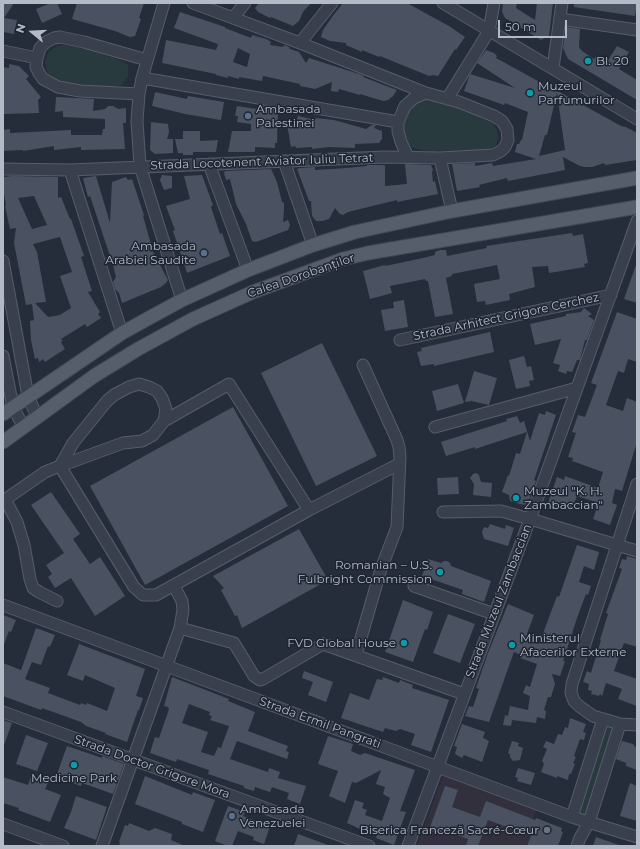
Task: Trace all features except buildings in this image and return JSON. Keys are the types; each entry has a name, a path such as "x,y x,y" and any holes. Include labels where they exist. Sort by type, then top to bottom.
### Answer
{"main road":[{"name":"Calea Dorobanților","path":"8,411 122,333 182,300 248,270 313,245 355,232 452,211 637,178"},
{"name":"Calea Dorobanților","path":"3,442 23,426 94,376 138,349 193,319 253,292 343,259 368,253 637,207"}],"street":[{"path":"164,3 142,78 137,121 140,166 182,300"},
{"path":"193,3 300,43 426,93 447,99 490,31 494,3"},
{"path":"233,18 244,3"},
{"path":"300,43 332,3"},
{"path":"443,3 637,119"},
{"path":"553,68 562,3"},
{"path":"560,19 637,30"},
{"path":"139,94 80,92 58,87 43,79 38,73 36,67 37,58 40,48 46,42 60,37 84,42 147,60"},
{"path":"3,51 37,58"},
{"path":"142,78 398,122"},
{"path":"408,157 401,142 398,131 398,122 405,106 414,98 426,93"},
{"name":"Strada Locotenent Aviator Iuliu Tetrat","path":"3,169 70,170 284,161 408,157 440,158 493,154 501,151 505,147 508,140 508,133 502,121 494,116 447,99"},
{"path":"440,158 452,211"},
{"path":"284,161 313,245"},
{"path":"209,164 248,270"},
{"path":"70,170 122,333"},
{"name":"Strada Muzeul Zambaccian","path":"408,846 578,388 637,221"},
{"path":"3,261 6,294 28,396 37,417"},
{"name":"Strada Arhitect Grigore Cerchez","path":"400,340 611,295"},
{"path":"3,356 8,411 23,426"},
{"path":"356,655 381,570 397,527 399,464 399,447 362,365"},
{"path":"60,466 73,443 107,400 129,386 139,384 157,391 162,398 166,409 164,421"},
{"path":"58,602 33,588 24,545 17,522 4,500 45,472 123,443 142,441 153,435 164,421 230,384 309,510"},
{"path":"435,427 578,388"},
{"path":"60,466 134,587 143,595 156,595 309,510 399,464"},
{"path":"637,484 572,684 571,693 578,706 593,716 620,724 637,725"},
{"path":"443,512 501,511 637,551"},
{"path":"102,846 180,628 183,610 182,601 174,586"},
{"path":"414,586 494,614"},
{"name":"Strada Ermil Pangrati","path":"3,605 572,817 637,837"},
{"path":"180,628 234,644 254,676 260,680 323,644 464,694"},
{"name":"Strada Doctor Grigore Mora","path":"3,712 369,846"},
{"path":"578,842 578,826 572,817 604,719"},
{"path":"578,842 589,822 620,724"},
{"path":"3,824 64,846"}],"shaded area":[{"path":"65,45 86,49 119,60 128,65 128,76 122,85 91,90 68,86 48,74 45,62 48,53 57,46"},
{"path":"423,98 443,101 492,123 497,130 498,138 496,145 488,150 430,151 412,147 406,141 402,132 403,115 409,106"},
{"path":"608,725 613,727 613,730 587,813 582,815 580,810"},
{"path":"443,776 536,810 528,836 558,846 417,846"}],"place":[{"name":"Bl. 20","path":"588,61"},
{"name":"Muzeul Parfumurilor","path":"530,93"},
{"name":"Ambasada Palestinei","path":"248,116"},
{"name":"Ambasada Arabiei Saudite","path":"204,253"},
{"name":"Muzeul \"K. H. Zambaccian\"","path":"516,498"},
{"name":"Romanian – U.S. Fulbright Commission","path":"440,572"},
{"name":"FVD Global House","path":"404,643"},
{"name":"Ministerul Afacerilor Externe","path":"512,645"},
{"name":"Medicine Park","path":"74,765"},
{"name":"Ambasada Venezuelei","path":"232,816"},
{"name":"Biserica Franceză Sacré-Cœur","path":"547,830"}]}
